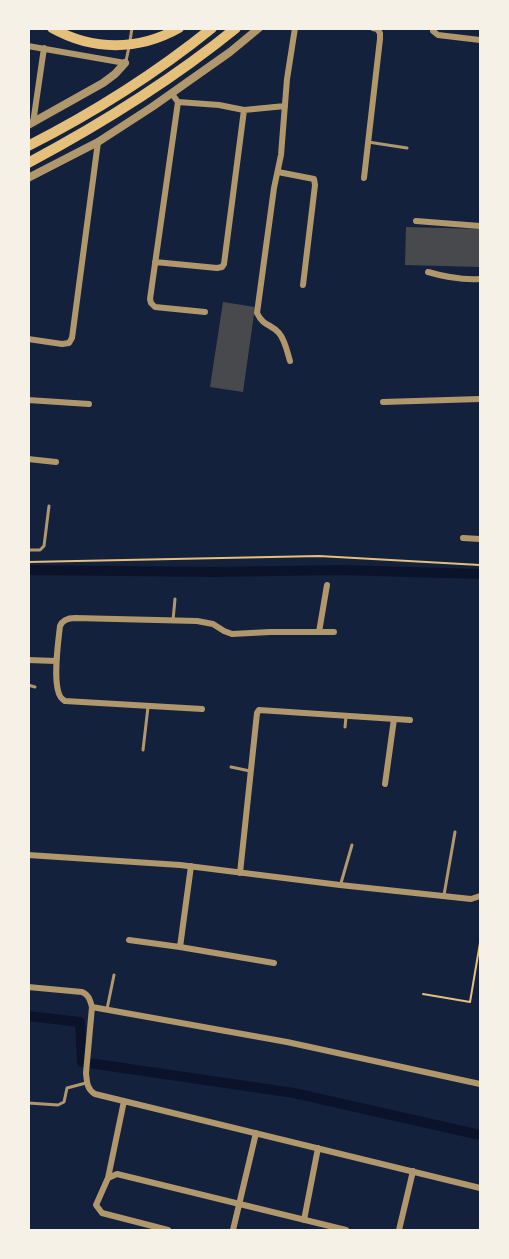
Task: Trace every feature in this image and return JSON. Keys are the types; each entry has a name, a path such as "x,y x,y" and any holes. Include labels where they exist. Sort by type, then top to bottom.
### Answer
{"highway":[{"path":"52,28 81,41 117,46 151,41 179,28"},
{"path":"28,146 136,83 212,28"},
{"path":"28,162 143,96 236,28"}],"street":[{"path":"28,178 98,142 172,94 259,28"},
{"path":"290,361 280,334 261,321 257,313 274,188 281,155 287,79 295,28"},
{"path":"364,178 380,39 380,33 373,28"},
{"path":"433,28 438,35 480,40"},
{"path":"28,46 125,63"},
{"path":"31,124 44,48"},
{"path":"31,124 103,83 125,63"},
{"path":"172,94 178,102 150,299 155,307 205,312"},
{"path":"178,102 219,105 244,110 285,106"},
{"path":"155,262 217,268 224,264 244,110"},
{"path":"28,339 62,344 69,343 72,338 98,142"},
{"path":"278,172 314,179 303,285"},
{"path":"416,221 480,226"},
{"path":"428,272 462,279 480,279"},
{"path":"383,402 480,399"},
{"path":"28,400 89,404"},
{"path":"28,459 57,462"},
{"path":"463,538 480,539"},
{"path":"319,632 327,585"},
{"path":"202,709 65,701 60,698 56,661 62,622 75,618 173,620 207,622 232,634 334,632"},
{"path":"28,660 56,661"},
{"path":"240,873 250,771 259,710 410,720"},
{"path":"385,784 394,719"},
{"path":"28,855 191,866 471,899 480,896"},
{"path":"180,947 191,866"},
{"path":"129,940 274,963"},
{"path":"28,987 82,992 89,997 92,1006 86,1073 87,1083 95,1095 480,1188"},
{"path":"92,1006 288,1042 480,1084"},
{"path":"124,1101 108,1178 96,1205 102,1213 168,1230"},
{"path":"232,1230 256,1133"},
{"path":"304,1220 318,1148"},
{"path":"399,1230 413,1171"},
{"path":"108,1178 117,1174 346,1230"}],"lane":[{"path":"125,63 132,28"},
{"path":"368,141 407,148"},
{"path":"28,550 40,550 44,546 49,506"},
{"path":"173,620 174,599"},
{"path":"28,685 35,687"},
{"path":"143,750 148,706"},
{"path":"345,727 347,716"},
{"path":"231,767 250,771"},
{"path":"444,896 455,832"},
{"path":"340,885 352,845"},
{"path":"107,1009 114,975"},
{"path":"28,1103 58,1105 64,1102 67,1088 87,1083"}],"path":[{"path":"28,562 320,556 480,565"},
{"path":"423,994 471,1002 480,944"}],"building":[{"path":"406,227 480,229 480,267 405,265"},
{"path":"223,302 255,307 243,392 210,387"}],"waterway":[{"path":"28,570 215,572 340,570 480,574"},
{"path":"28,1016 80,1022 82,1062 294,1093 480,1135"}]}
